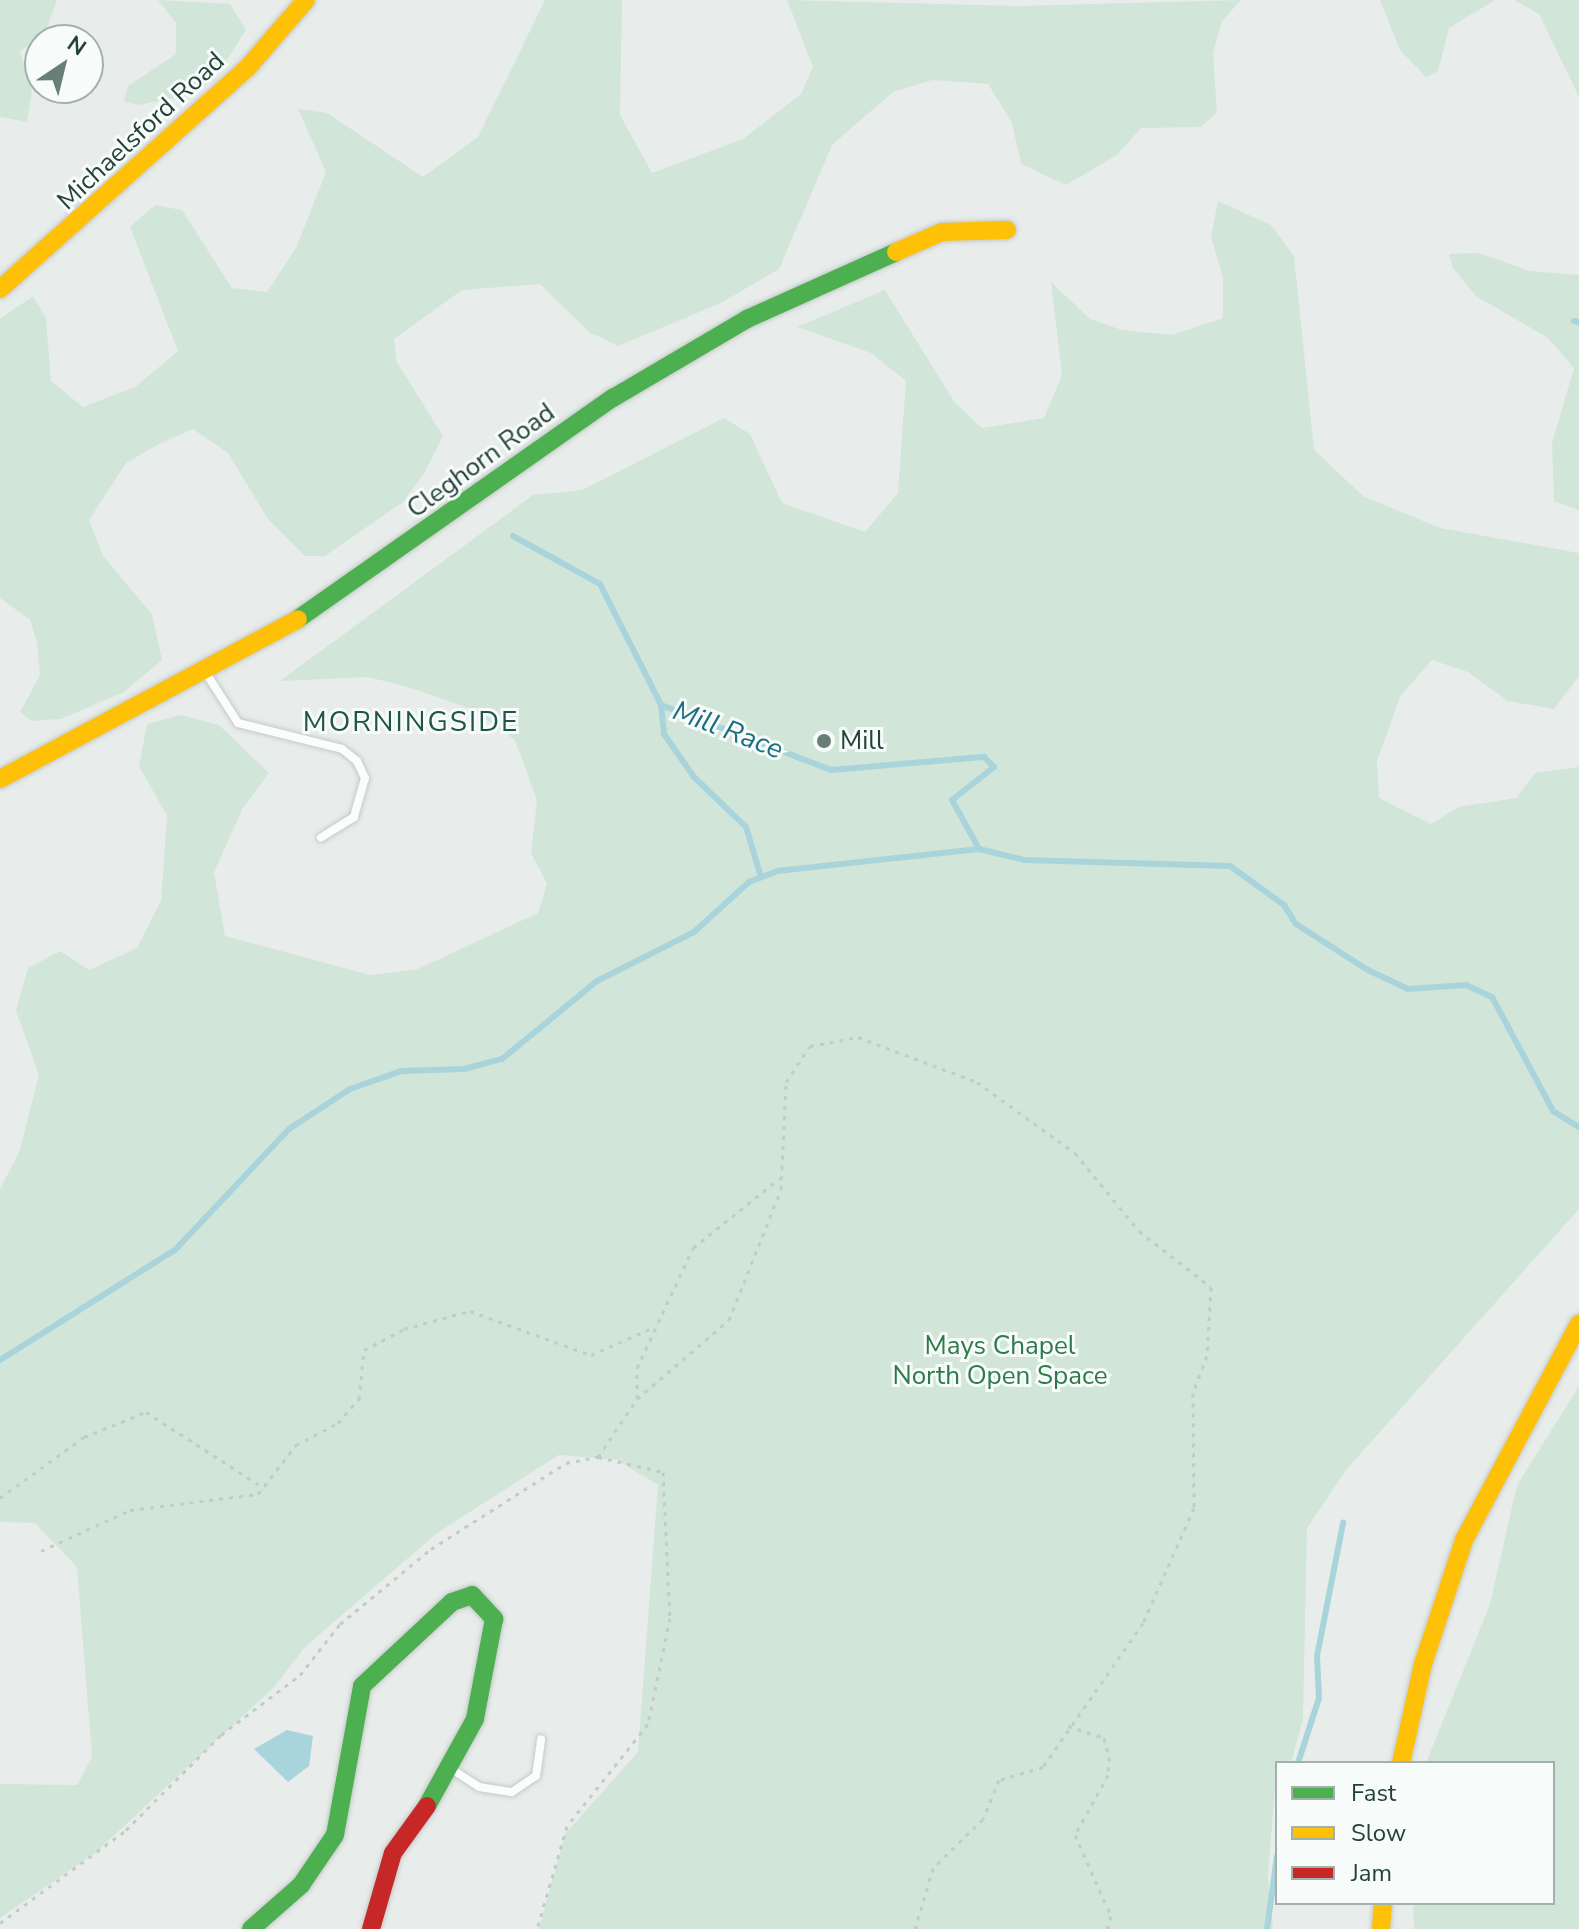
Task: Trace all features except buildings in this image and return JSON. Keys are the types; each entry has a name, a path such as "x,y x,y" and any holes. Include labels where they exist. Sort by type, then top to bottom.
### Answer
{"main road":[{"name":"Michaelsford Road","path":"0,289 249,66 306,0"},
{"name":"Cleghorn Road","path":"0,779 329,602 613,398 712,339 942,232 1007,230"},
{"path":"1401,1761 1423,1664 1464,1540 1579,1324"},
{"path":"251,1929 301,1885 335,1835 362,1686 452,1602 472,1595 494,1619 475,1719 452,1770 393,1853 371,1929"},
{"path":"1381,1929 1383,1905"}],"lane":[{"path":"205,671 238,723 342,749 357,761 365,778 354,817 321,838"},
{"path":"452,1770 479,1787 512,1792 536,1776 541,1739"}],"path":[{"path":"598,1457 637,1399 729,1320 760,1253 781,1177 786,1082 810,1046 858,1037 977,1082 1075,1153 1139,1231 1211,1287 1207,1356 1193,1393 1194,1508 1122,1661 1068,1726 1043,1767 999,1780 983,1819 933,1868 915,1929"},
{"path":"637,1399 637,1368 652,1328 693,1248 781,1177"},
{"path":"41,1551 130,1510 264,1488 296,1445 338,1423 359,1399 364,1350 404,1329 470,1311 591,1355 652,1328"},
{"path":"0,1498 84,1437 146,1412 264,1488"},
{"path":"0,1923 126,1830 177,1774 300,1675 340,1624 431,1549 566,1463 598,1457 663,1472 670,1618 648,1724 567,1826 537,1929"},
{"path":"1068,1726 1104,1738 1109,1757 1108,1775 1075,1835 1111,1916 1107,1929"}],"green space":[{"path":"0,0 57,0 48,24 24,24 24,48 20,51 24,65 24,104 30,104 27,122 0,117"},
{"path":"158,0 230,4 246,30 214,80 186,96 138,105 124,101 128,86 176,54 176,23"},
{"path":"545,0 622,0 620,115 652,173 743,139 801,94 813,67 787,0 1018,6 1241,0 1222,21 1213,53 1217,112 1201,127 1141,128 1117,155 1066,185 1021,164 1012,123 988,84 932,80 893,92 832,145 779,269 721,303 618,346 589,332 540,284 462,290 394,339 397,362 443,436 424,473 403,502 325,556 305,556 268,519 228,453 193,429 126,463 89,520 103,556 152,614 162,660 124,692 61,719 31,721 20,712 40,675 37,642 30,620 0,598 0,319 33,296 46,318 51,381 83,407 135,387 178,351 130,227 155,205 182,210 232,288 267,292 296,248 326,172 298,109 327,113 423,177 478,137"},
{"path":"1380,0 1495,0 1449,28 1438,71 1426,77 1400,50"},
{"path":"1514,0 1579,0 1579,97 1539,14"},
{"name":"Mays Chapel North Open Space","path":"1218,201 1271,225 1294,256 1314,450 1363,496 1440,528 1579,553 1579,676 1554,709 1508,701 1468,672 1432,660 1401,695 1377,761 1379,798 1431,824 1459,807 1516,798 1535,773 1579,767 1579,1209 1346,1470 1307,1528 1303,1719 1292,1761 1275,1761 1268,1876 1273,1929 539,1929 565,1834 638,1752 658,1485 617,1460 559,1455 437,1533 305,1647 275,1686 95,1853 0,1918 0,1784 77,1785 92,1757 77,1567 35,1523 0,1522 0,1189 20,1150 39,1075 16,1011 28,968 60,951 89,970 137,948 161,901 167,816 139,766 147,724 181,715 219,725 269,773 243,808 214,872 225,936 370,975 418,969 538,913 547,884 531,853 537,800 515,740 471,709 408,687 368,677 280,681 533,495 582,490 724,418 750,434 782,503 865,532 898,493 906,381 871,353 797,327 885,290 955,403 982,428 1044,418 1062,375 1051,282 1090,319 1122,330 1172,335 1223,318 1223,277 1211,237"},
{"path":"1479,253 1530,271 1579,275 1579,510 1554,501 1552,443 1574,368 1548,338 1476,296 1453,268 1449,254"},
{"path":"1579,1386 1579,1929 1414,1929 1413,1905 1555,1905 1555,1761 1427,1761 1490,1604 1517,1485"}],"water":[{"path":"287,1730 313,1736 309,1766 288,1782 254,1749"}],"waterway":[{"path":"1574,321 1579,322"},
{"path":"513,536 600,584 661,705 664,734 694,777 746,827 761,877"},
{"name":"Mill Race","path":"661,705 831,770 984,757 994,767 952,800 979,849"},
{"path":"0,1360 175,1250 289,1129 350,1089 401,1071 464,1069 502,1059 597,981 694,932 749,882 777,871 979,849 1024,860 1230,866 1284,905 1296,924 1366,969 1408,989 1466,985 1492,997 1553,1111 1579,1127"},
{"path":"1299,1761 1319,1698 1317,1656 1343,1523"},
{"path":"1267,1929 1275,1871"}],"traffic: fast":[{"path":"298,619 613,398 747,319 896,252"},
{"path":"251,1929 301,1885 335,1835 362,1686 452,1602 472,1595 494,1619 475,1719 427,1806"}],"traffic: slow":[{"path":"0,289 249,66 306,0"},
{"path":"896,252 942,232 1007,230"},
{"path":"0,779 298,619"},
{"path":"1401,1761 1423,1664 1464,1540 1579,1324"},
{"path":"1381,1929 1383,1905"}],"traffic: jam":[{"path":"371,1929 393,1853 427,1806"}],"place":[{"name":"Mill","path":"824,741"}],"district":[{"name":"MORNINGSIDE","path":"411,722"}]}
